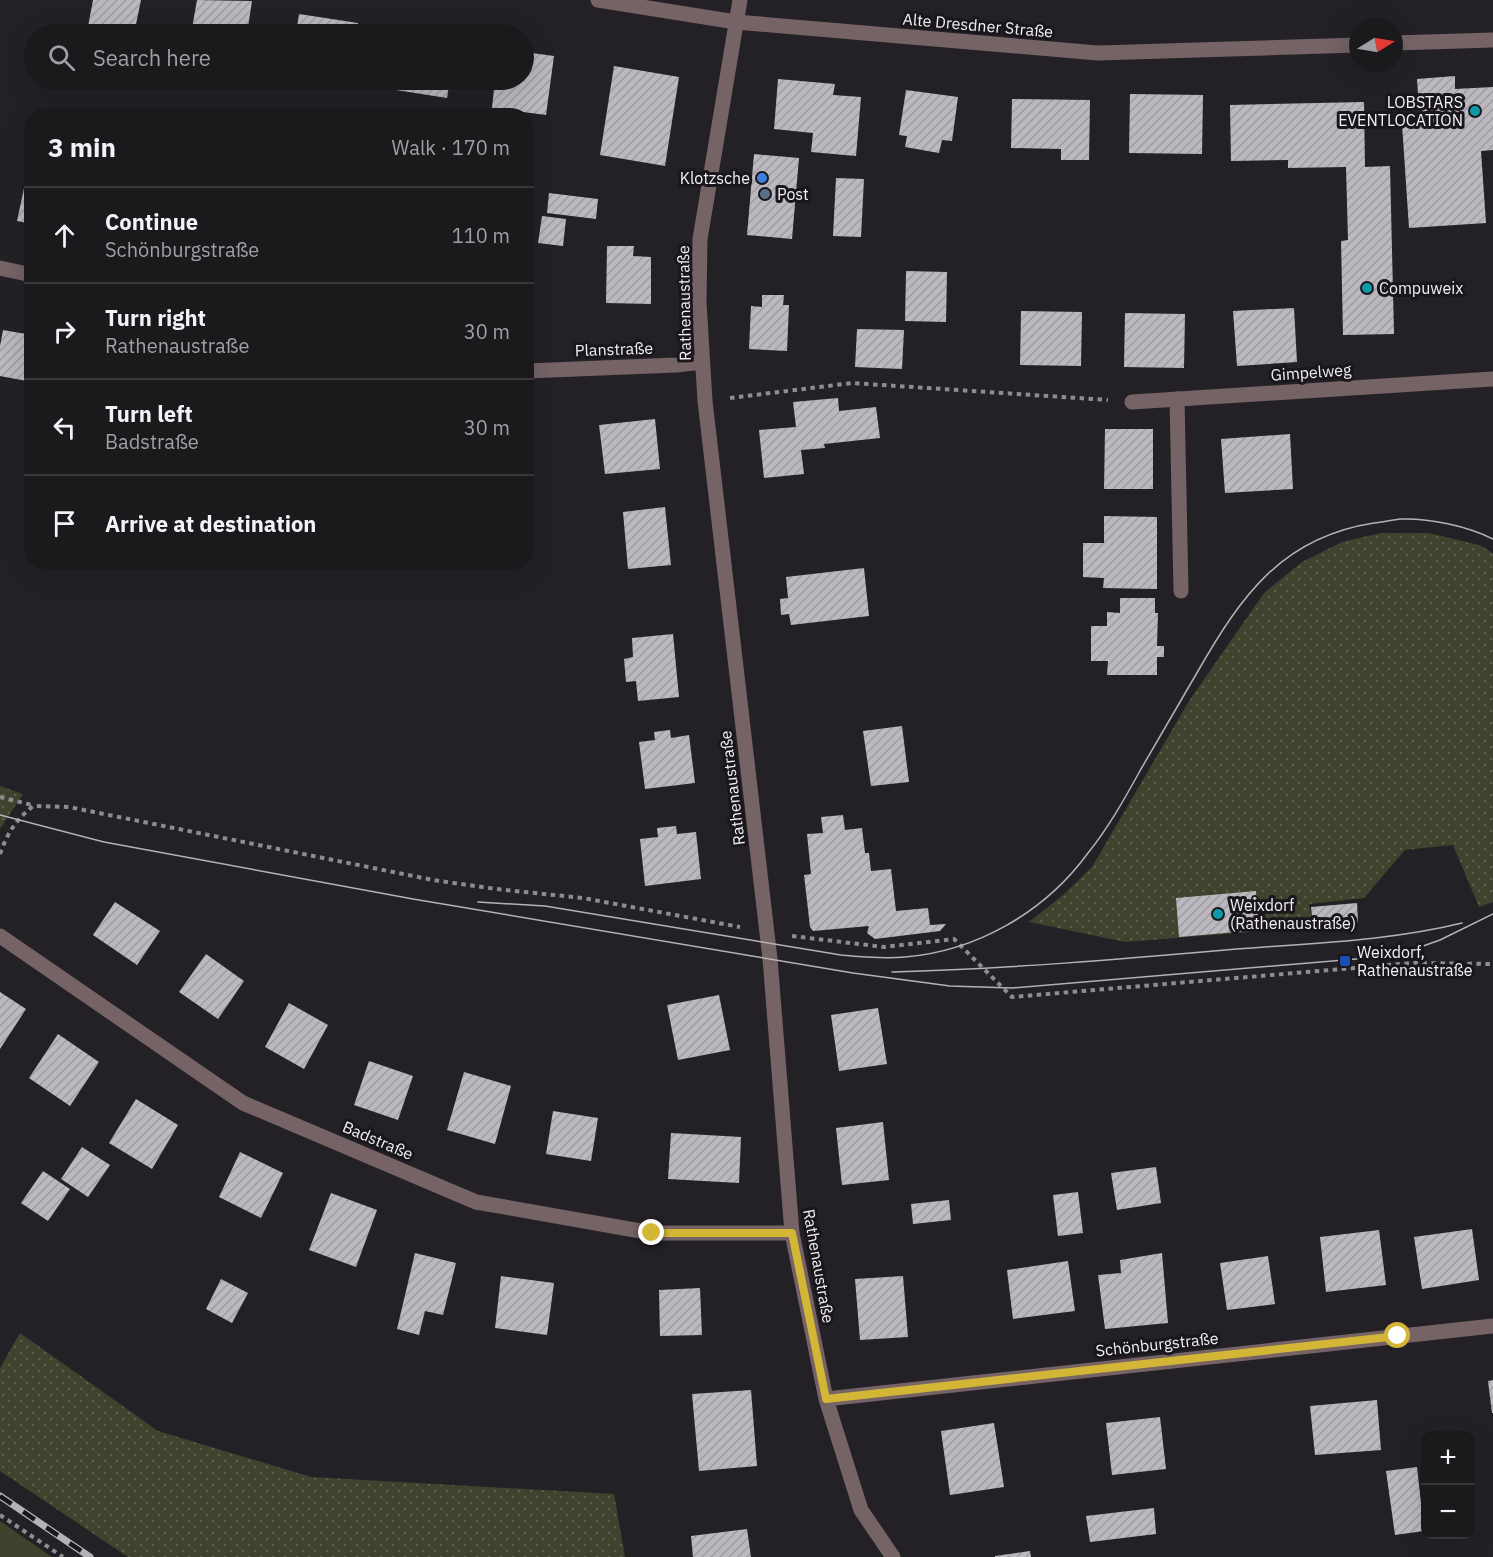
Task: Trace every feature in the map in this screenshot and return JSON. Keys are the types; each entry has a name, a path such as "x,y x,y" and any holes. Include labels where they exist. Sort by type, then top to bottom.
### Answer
{"street":[{"name":"Alte Dresdner Straße","path":"598,0 736,22 1098,53 1349,45"},
{"name":"Rathenaustraße","path":"740,0 700,238 699,302 705,401 767,933 792,1233 826,1399 861,1510 892,1557"},
{"path":"1403,44 1493,40"},
{"path":"0,268 24,273"},
{"name":"Planstraße","path":"534,370 677,365 702,362"},
{"name":"Gimpelweg","path":"1132,402 1493,379"},
{"path":"1177,399 1181,591"},
{"name":"Badstraße","path":"0,936 243,1103 476,1202 652,1233 792,1233"},
{"name":"Schönburgstraße","path":"826,1399 1493,1326"}],"path":[{"path":"705,401 852,383 1132,402"},
{"path":"0,797 33,806 69,807 433,880 583,898 673,913 767,933 884,947 954,939 1012,997 1413,963 1493,964"},
{"path":"0,855 5,839 16,820 33,806"},
{"path":"0,1515 63,1557"}],"green space":[{"path":"1381,533 1429,533 1479,545 1493,553 1493,902 1479,907 1453,845 1405,850 1364,898 1309,904 1313,927 1125,942 1029,922 1063,895 1092,867 1189,701 1264,593 1302,562 1342,542"},
{"path":"0,786 23,794 0,829"},
{"path":"20,1333 158,1431 311,1477 614,1494 625,1557 128,1557 0,1471 0,1368"},
{"path":"0,1521 52,1557 0,1557"}],"building":[{"path":"93,0 141,0 136,24 88,24"},
{"path":"197,0 252,1 249,24 193,24"},
{"path":"299,14 358,23 358,24 298,24"},
{"path":"534,53 554,56 546,115 534,113 534,108 492,108 494,90 534,90"},
{"path":"614,66 679,77 665,166 600,155"},
{"path":"1455,76 1455,89 1493,87 1493,150 1481,151 1486,223 1409,228 1402,124 1420,122 1417,79"},
{"path":"778,79 835,84 833,95 861,97 856,156 811,152 813,133 774,129"},
{"path":"396,90 448,90 447,98"},
{"path":"906,90 958,97 952,141 942,140 939,153 905,147 907,136 899,135"},
{"path":"1130,94 1203,95 1202,154 1129,153"},
{"path":"1012,99 1090,100 1089,160 1061,160 1061,149 1011,148"},
{"path":"1364,102 1365,167 1390,166 1394,334 1343,335 1341,241 1348,240 1346,167 1288,168 1288,160 1231,161 1230,105"},
{"path":"754,154 799,158 792,239 747,235"},
{"path":"836,178 864,179 861,237 833,236"},
{"path":"24,188 24,222 17,221"},
{"path":"549,193 598,199 596,219 547,213"},
{"path":"542,216 566,219 563,246 538,243"},
{"path":"607,246 634,246 633,256 651,257 651,304 606,303"},
{"path":"906,271 947,272 946,322 905,321"},
{"path":"762,295 784,295 783,305 789,305 787,351 749,349 751,306 762,307"},
{"path":"1294,308 1297,362 1237,366 1233,311"},
{"path":"1021,311 1082,312 1081,366 1020,365"},
{"path":"1125,313 1185,314 1184,368 1124,367"},
{"path":"857,329 904,330 902,369 855,367"},
{"path":"3,330 24,334 24,380 0,376 0,346"},
{"path":"838,398 839,411 876,407 880,438 824,444 825,448 801,450 804,474 764,478 759,430 796,427 793,402"},
{"path":"655,419 660,469 605,474 599,425"},
{"path":"1105,429 1153,429 1153,489 1104,489"},
{"path":"1290,434 1293,489 1225,493 1221,439"},
{"path":"665,507 671,565 628,569 623,512"},
{"path":"1104,516 1157,517 1157,589 1103,588 1104,578 1083,577 1083,543 1104,543"},
{"path":"864,568 869,616 791,625 789,614 781,615 780,599 788,598 786,577"},
{"path":"1120,598 1155,598 1155,613 1158,613 1157,646 1164,646 1164,657 1157,657 1157,675 1107,675 1108,661 1091,661 1091,626 1107,626 1107,612 1120,613"},
{"path":"673,634 679,697 638,701 636,681 626,682 624,659 633,657 632,638"},
{"path":"902,726 909,782 871,786 863,731"},
{"path":"670,730 671,738 689,735 695,783 645,789 639,742 655,740 654,732"},
{"path":"843,815 845,830 862,828 865,853 869,853 871,871 891,869 896,911 928,908 930,925 946,924 940,931 875,939 867,933 869,926 813,931 810,927 804,875 811,874 807,834 823,833 821,817"},
{"path":"676,826 677,834 696,832 701,879 645,886 640,839 658,837 657,828"},
{"name":"Weixdorf (Rathenaustraße)","path":"1256,891 1259,930 1179,937 1176,898"},
{"path":"115,902 160,931 137,965 93,935"},
{"path":"1357,903 1358,922 1313,926 1311,907"},
{"path":"206,954 244,981 218,1019 179,992"},
{"path":"0,992 26,1009 0,1049"},
{"path":"719,995 730,1050 678,1060 667,1005"},
{"path":"289,1003 328,1025 304,1069 265,1047"},
{"path":"878,1008 887,1064 839,1071 831,1015"},
{"path":"58,1034 99,1062 70,1106 29,1078"},
{"path":"369,1061 413,1076 398,1120 354,1105"},
{"path":"464,1072 511,1086 495,1144 447,1130"},
{"path":"136,1099 178,1125 152,1169 109,1143"},
{"path":"553,1111 598,1118 591,1161 546,1154"},
{"path":"883,1122 889,1180 842,1185 836,1128"},
{"path":"671,1133 741,1137 739,1183 668,1179"},
{"path":"82,1147 110,1165 88,1197 61,1179"},
{"path":"240,1152 283,1173 261,1218 219,1197"},
{"path":"1156,1167 1161,1203 1117,1210 1111,1173"},
{"path":"43,1171 70,1189 48,1221 21,1203"},
{"path":"1078,1192 1083,1233 1058,1236 1053,1195"},
{"path":"331,1193 377,1210 356,1267 309,1250"},
{"path":"949,1200 951,1220 913,1224 911,1204"},
{"path":"1472,1229 1479,1280 1422,1289 1414,1237"},
{"path":"1379,1230 1386,1285 1326,1292 1320,1237"},
{"path":"415,1253 456,1263 443,1315 425,1311 419,1335 397,1329"},
{"path":"1162,1253 1168,1323 1105,1329 1098,1275 1121,1273 1120,1260"},
{"path":"1268,1256 1275,1304 1227,1310 1220,1263"},
{"path":"1068,1261 1075,1311 1013,1319 1007,1270"},
{"path":"501,1276 554,1283 547,1335 495,1328"},
{"path":"903,1276 908,1337 860,1340 855,1279"},
{"path":"221,1279 248,1293 232,1323 206,1309"},
{"path":"700,1288 702,1335 660,1336 659,1290"},
{"path":"1493,1380 1493,1413 1492,1413 1488,1381"},
{"path":"751,1390 757,1466 699,1471 692,1394"},
{"path":"1377,1400 1381,1450 1315,1455 1310,1406"},
{"path":"1160,1417 1166,1469 1112,1475 1106,1423"},
{"path":"994,1423 1004,1487 950,1495 941,1431"},
{"path":"1417,1467 1421,1531 1395,1535 1386,1471"},
{"path":"1154,1508 1156,1534 1090,1542 1086,1516"},
{"path":"747,1529 751,1557 693,1557 691,1536"},
{"path":"1030,1551 1031,1557 995,1557 995,1556"}],"tram line":[{"path":"478,902 545,906 849,956 905,957 958,947 1007,925 1030,910 1071,874 1096,843 1116,812 1231,618 1248,595 1289,556 1314,541 1342,530 1401,519 1448,524 1472,530 1493,539"},
{"path":"0,815 104,842 413,899 853,973 950,986 1012,988 1380,957 1412,950 1440,940 1493,914"},
{"path":"892,972 1064,963 1350,940 1407,934 1462,923"}],"railway":[{"path":"0,1496 90,1557"}],"place":[{"name":"LOBSTARS EVENTLOCATION","path":"1475,111"},
{"name":"Klotzsche","path":"762,178"},
{"name":"Post","path":"765,194"},
{"name":"Compuweix","path":"1367,288"},
{"name":"Weixdorf (Rathenaustraße)","path":"1218,914"},
{"name":"Weixdorf, Rathenaustraße","path":"1345,961"}],"route":[{"path":"652,1233 792,1233 826,1399 1398,1336"}]}
